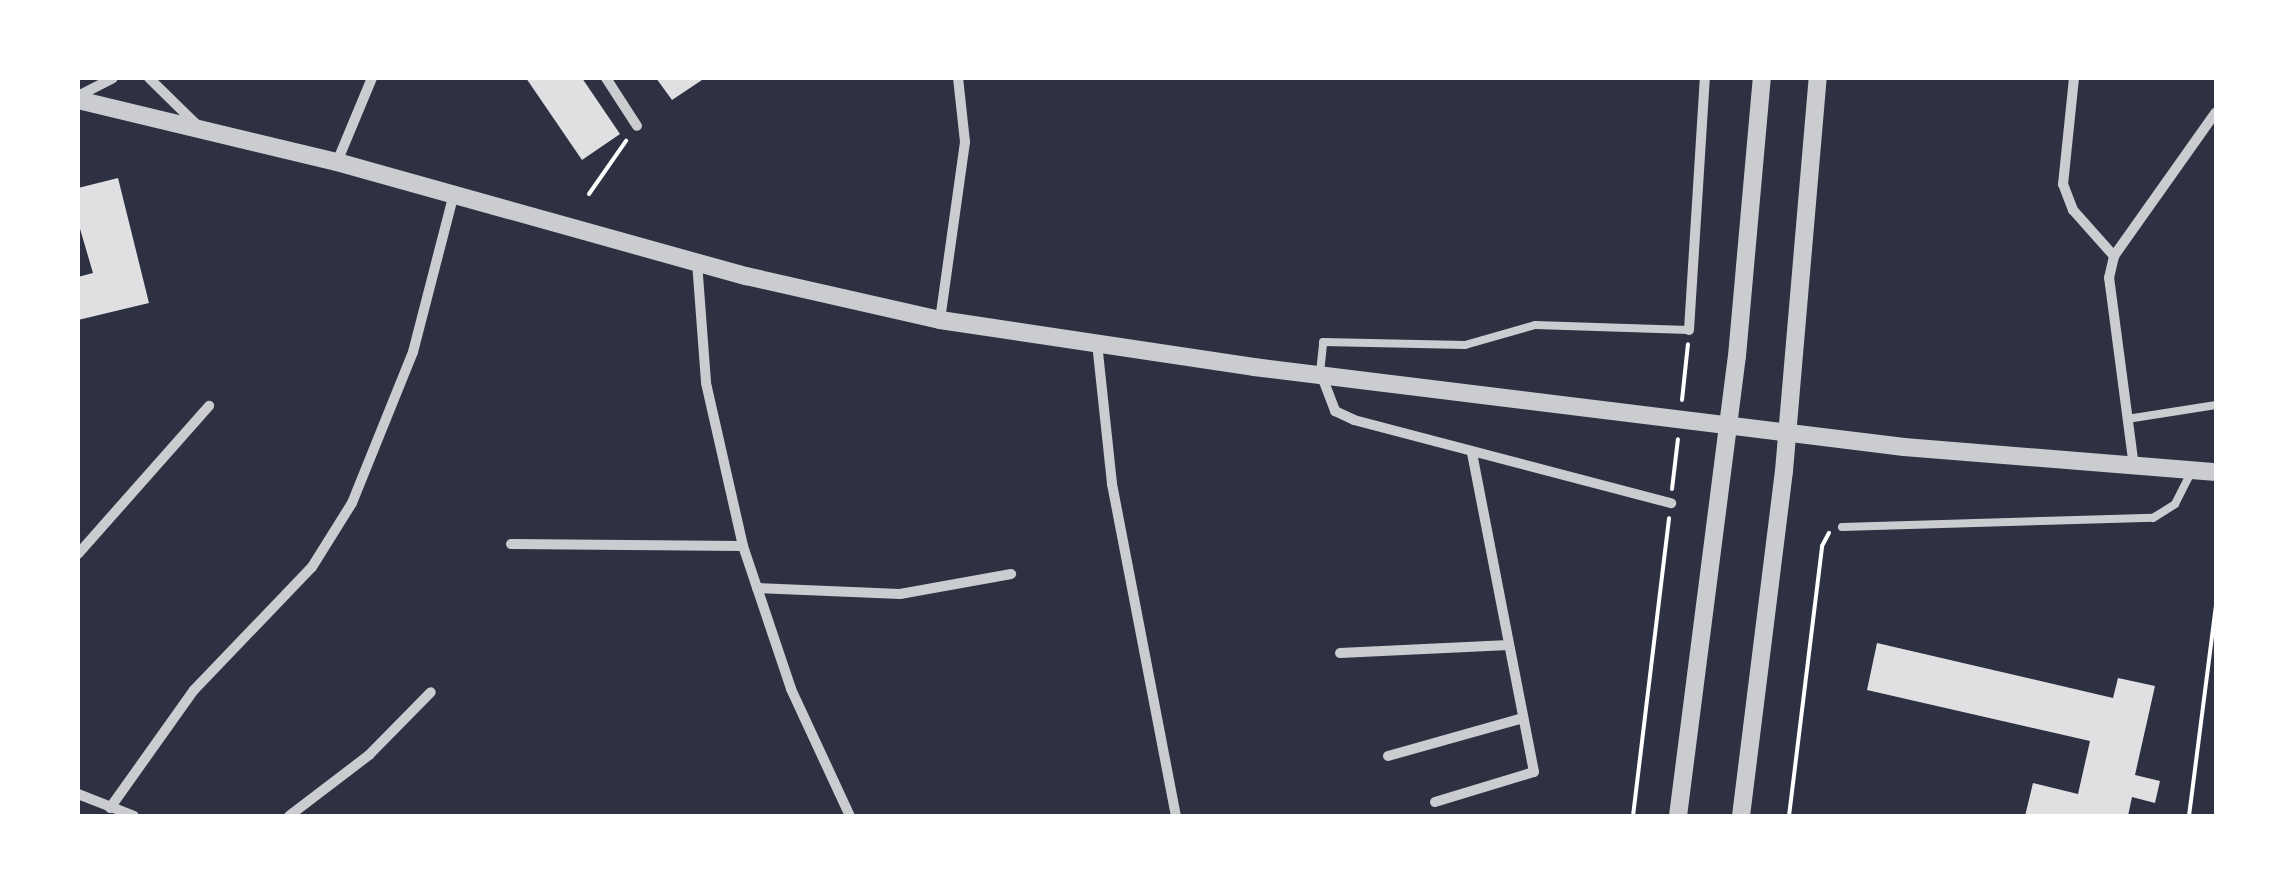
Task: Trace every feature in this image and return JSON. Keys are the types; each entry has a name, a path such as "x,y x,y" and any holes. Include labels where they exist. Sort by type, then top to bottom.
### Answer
{"street":[{"path":"78,98 113,78"},
{"path":"149,78 197,126"},
{"path":"336,162 372,78"},
{"path":"606,78 637,126"},
{"path":"940,320 965,142 958,78"},
{"path":"1689,330 1705,78"},
{"path":"1678,816 1737,356 1762,78"},
{"path":"1742,816 1784,471 1818,78"},
{"path":"2074,78 2062,184 2074,210 2114,256"},
{"path":"78,98 336,162 697,262 940,320 1904,447 2216,472"},
{"path":"2134,468 2110,294 2114,256 2216,112"},
{"path":"110,808 194,690 312,567 352,504 414,352 454,194"},
{"path":"697,262 706,383 742,546 791,690 850,816"},
{"path":"1097,343 1112,484 1176,816"},
{"path":"1320,373 1335,412 1472,454 1671,503"},
{"path":"78,554 208,406"},
{"path":"1435,802 1534,772 1472,454"},
{"path":"512,544 742,546"},
{"path":"757,588 900,594 1011,574"},
{"path":"1340,652 1509,645"},
{"path":"289,816 368,755 431,692"},
{"path":"1388,756 1523,718"},
{"path":"78,794 134,816"}],"lane":[{"path":"1320,373 1323,342 1465,345 1535,325 1689,330"},
{"path":"2127,419 2216,405"},
{"path":"1842,527 2153,518 2176,504 2192,471"}],"path":[{"path":"589,194 637,126"},
{"path":"1634,816 1671,503"},
{"path":"1789,816 1822,546 1842,527"},
{"path":"2189,816 2216,605"}],"building":[{"path":"526,78 582,78 620,134 582,160"},
{"path":"656,78 705,78 672,100"},
{"path":"118,178 149,303 78,320 78,277 93,273 78,222 78,188"},
{"path":"1877,643 2113,698 2118,678 2155,686 2135,775 2160,781 2155,803 2132,797 2128,816 2025,816 2033,783 2078,794 2090,741 1867,690"}]}
